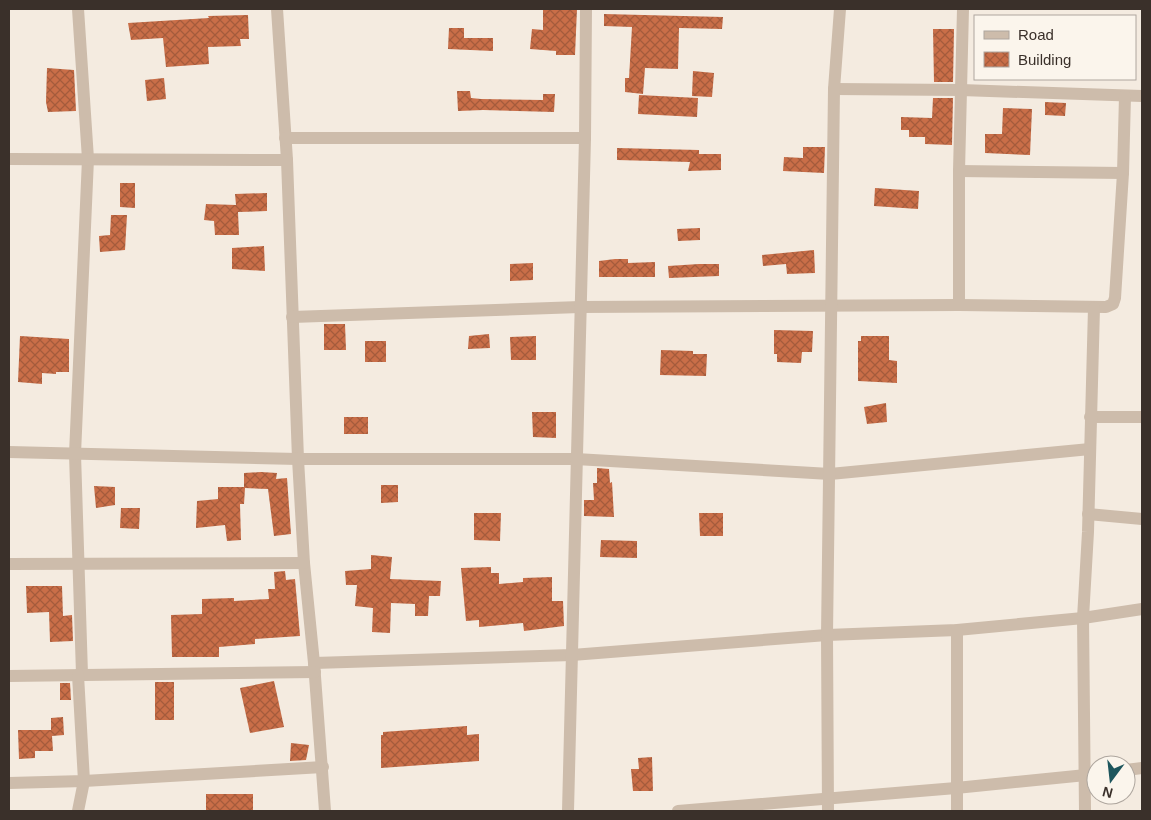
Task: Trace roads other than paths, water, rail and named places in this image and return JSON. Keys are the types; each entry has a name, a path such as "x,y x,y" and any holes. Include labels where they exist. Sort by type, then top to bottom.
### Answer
{"street":[{"path":"78,9 88,159 75,454 84,782 78,811"},
{"path":"277,9 287,160 292,317 304,563 315,667 325,811"},
{"path":"568,811 585,138 586,9"},
{"path":"828,805 827,635 834,89 840,9"},
{"path":"959,305 959,171 963,9"},
{"path":"834,89 962,90 1142,96"},
{"path":"292,317 580,307 959,305 1106,307 1113,304 1115,298 1123,173 1124,96"},
{"path":"285,138 585,138"},
{"path":"9,159 287,160"},
{"path":"959,171 1123,173"},
{"path":"1089,755 1082,618 1088,514 1094,308"},
{"path":"1090,417 1142,417"},
{"path":"9,452 298,459 576,459 830,474 1090,449"},
{"path":"1088,514 1142,519"},
{"path":"9,564 304,563"},
{"path":"9,676 315,667 572,655 827,635 957,630 1082,618 1142,609"},
{"path":"957,630 957,811"},
{"path":"9,783 84,782 323,767"},
{"path":"678,811 828,805 956,788 1086,775"}]}
